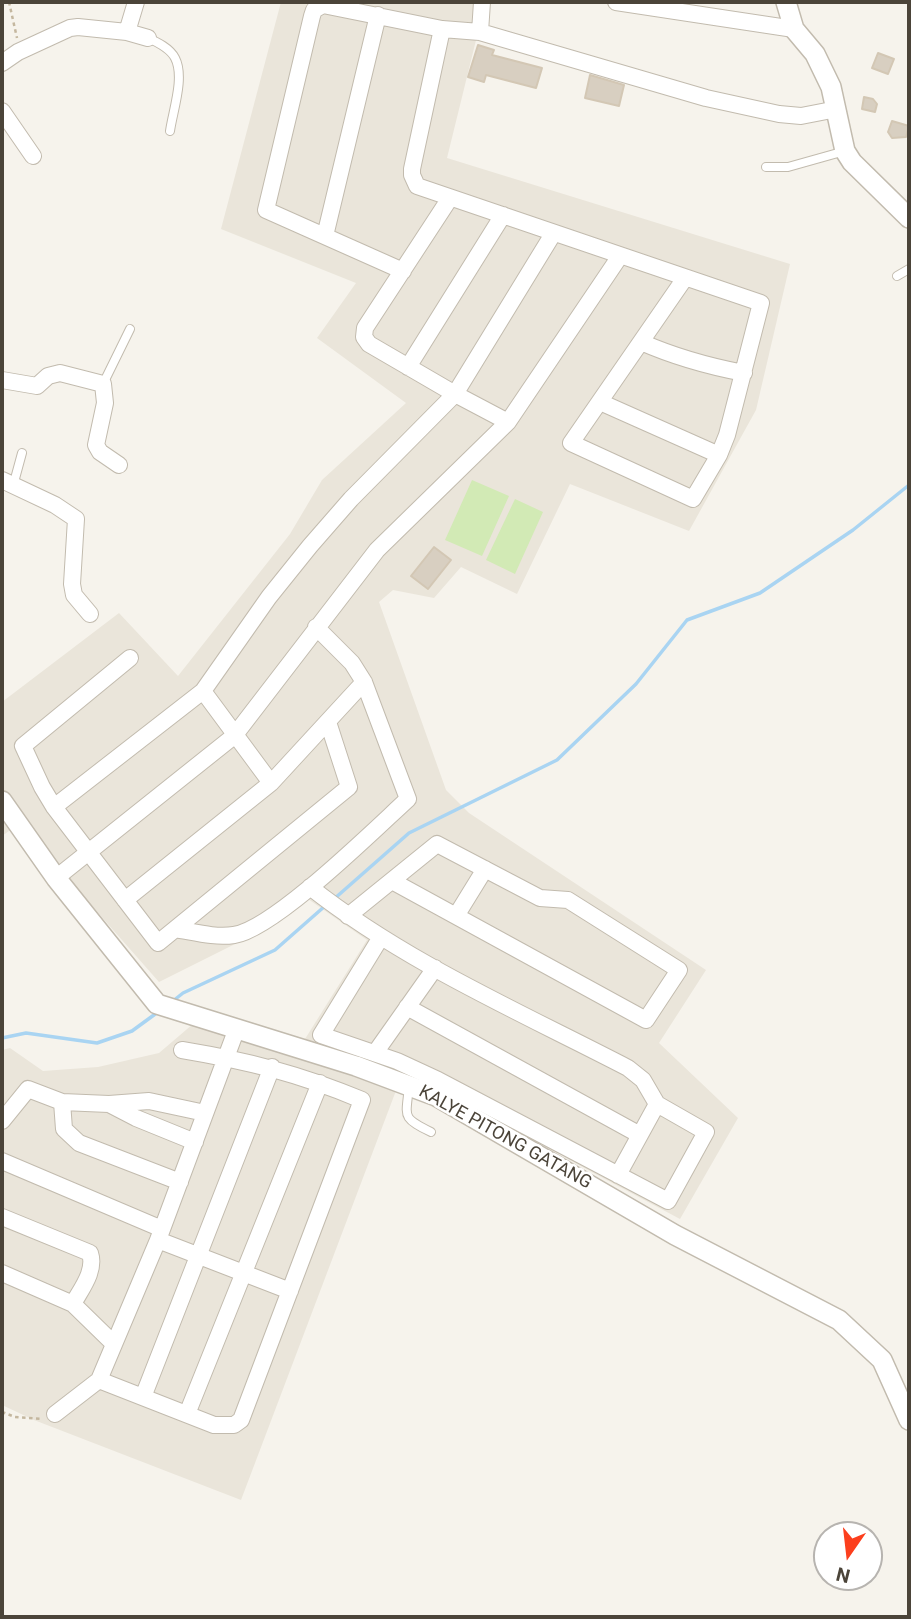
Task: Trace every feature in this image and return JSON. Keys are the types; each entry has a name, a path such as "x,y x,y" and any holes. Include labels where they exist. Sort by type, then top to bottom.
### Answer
{"street":[{"path":"127,32 136,2"},
{"path":"480,32 482,2"},
{"path":"616,2 794,29"},
{"path":"786,2 794,29 815,54 831,87 845,151 852,162 909,218"},
{"path":"403,271 266,210 312,16 318,7 328,5 442,29 480,32 706,98 779,114 802,116 837,109"},
{"path":"325,236 377,15"},
{"path":"2,63 18,52 78,27 127,32 148,38"},
{"path":"442,29 412,175 417,186 761,303 733,415 719,455 693,499 572,443 685,278"},
{"path":"2,111 33,156"},
{"path":"450,198 365,328 364,337 369,344 508,422"},
{"path":"408,367 503,215"},
{"path":"54,807 202,691 269,597 310,546 351,499 455,394 553,234"},
{"path":"57,878 234,736 377,550 508,422 620,256"},
{"path":"641,342 675,357 744,373"},
{"path":"2,380 37,386 48,376 60,373 103,384 105,403 96,445 100,452 119,466"},
{"path":"600,402 719,455"},
{"path":"8,483 55,505 76,519 72,583 74,595 90,614"},
{"path":"175,929 217,936 250,931 263,924 315,891 408,799 364,682 352,663 316,627"},
{"path":"130,658 23,746 54,807 158,943 349,787 328,722"},
{"path":"125,900 271,783 364,682"},
{"path":"202,691 271,783"},
{"name":"KALYE PITONG GATANG","path":"2,803 57,878 157,1004 176,1012 237,1028 436,1096 675,1235 839,1320 882,1360 909,1420"},
{"path":"348,916 437,844 540,898 568,900 679,970 646,1020 392,881"},
{"path":"456,916 485,869"},
{"path":"315,891 348,916 435,968 628,1068 643,1080 657,1104 706,1132 667,1201 438,1080 375,1053 321,1035 381,937"},
{"path":"375,1053 435,968"},
{"path":"407,1007 640,1135"},
{"path":"55,1414 99,1380 160,1235 237,1028"},
{"path":"99,1380 214,1425 234,1425 241,1420 362,1100 272,1067 182,1050"},
{"path":"143,1397 272,1067"},
{"path":"187,1414 320,1083"},
{"path":"2,1121 28,1089 62,1102 109,1104 149,1101 205,1113"},
{"path":"62,1102 64,1129 79,1143 180,1182"},
{"path":"109,1104 195,1142"},
{"path":"618,1175 657,1104"},
{"path":"2,1161 198,1255 290,1292"},
{"path":"2,1217 90,1253 90,1271 73,1304"},
{"path":"2,1273 73,1304 114,1345"}],"lane":[{"path":"148,38 171,53 178,70 170,131"},
{"path":"766,167 788,167 845,151"},
{"path":"897,276 909,269"},
{"path":"103,384 130,329"},
{"path":"8,483 22,453"},
{"path":"409,1085 407,1117 410,1122 431,1132"}],"path":[{"path":"9,2 17,31 18,52"},
{"path":"2,1412 38,1420 55,1414"}],"shaded area":[{"path":"281,2 480,2 477,36 447,158 790,264 756,410 689,531 570,484 517,594 461,567 434,598 393,590 379,602 446,790 469,813 706,970 659,1043 738,1118 680,1219 436,1089 305,1039 367,940 308,899 247,938 159,982 69,880 23,821 2,836 2,702 119,613 178,676 290,534 322,480 406,403 317,338 356,283 221,229"},
{"path":"193,1024 397,1088 241,1500 34,1420 2,1405 2,1050 10,1048 43,1071 98,1067 159,1053"}],"green space":[{"path":"472,480 509,496 482,556 445,540"},
{"path":"515,499 543,512 515,574 486,560"}],"building":[{"path":"478,45 494,50 492,55 542,68 536,88 486,75 484,82 468,77"},
{"path":"878,53 894,59 888,74 872,68"},
{"path":"590,75 624,85 619,106 585,98"},
{"path":"864,97 873,99 877,104 875,112 862,109"},
{"path":"892,121 909,126 906,137 892,138 888,132"},
{"path":"434,547 451,560 428,589 411,576"}],"waterway":[{"path":"334,899 409,833 557,760 636,684 687,620 760,593 853,530 909,485"},
{"path":"173,1001 183,993 275,950 325,906"},
{"path":"2,1038 26,1033 97,1043 132,1031 158,1012"}]}
